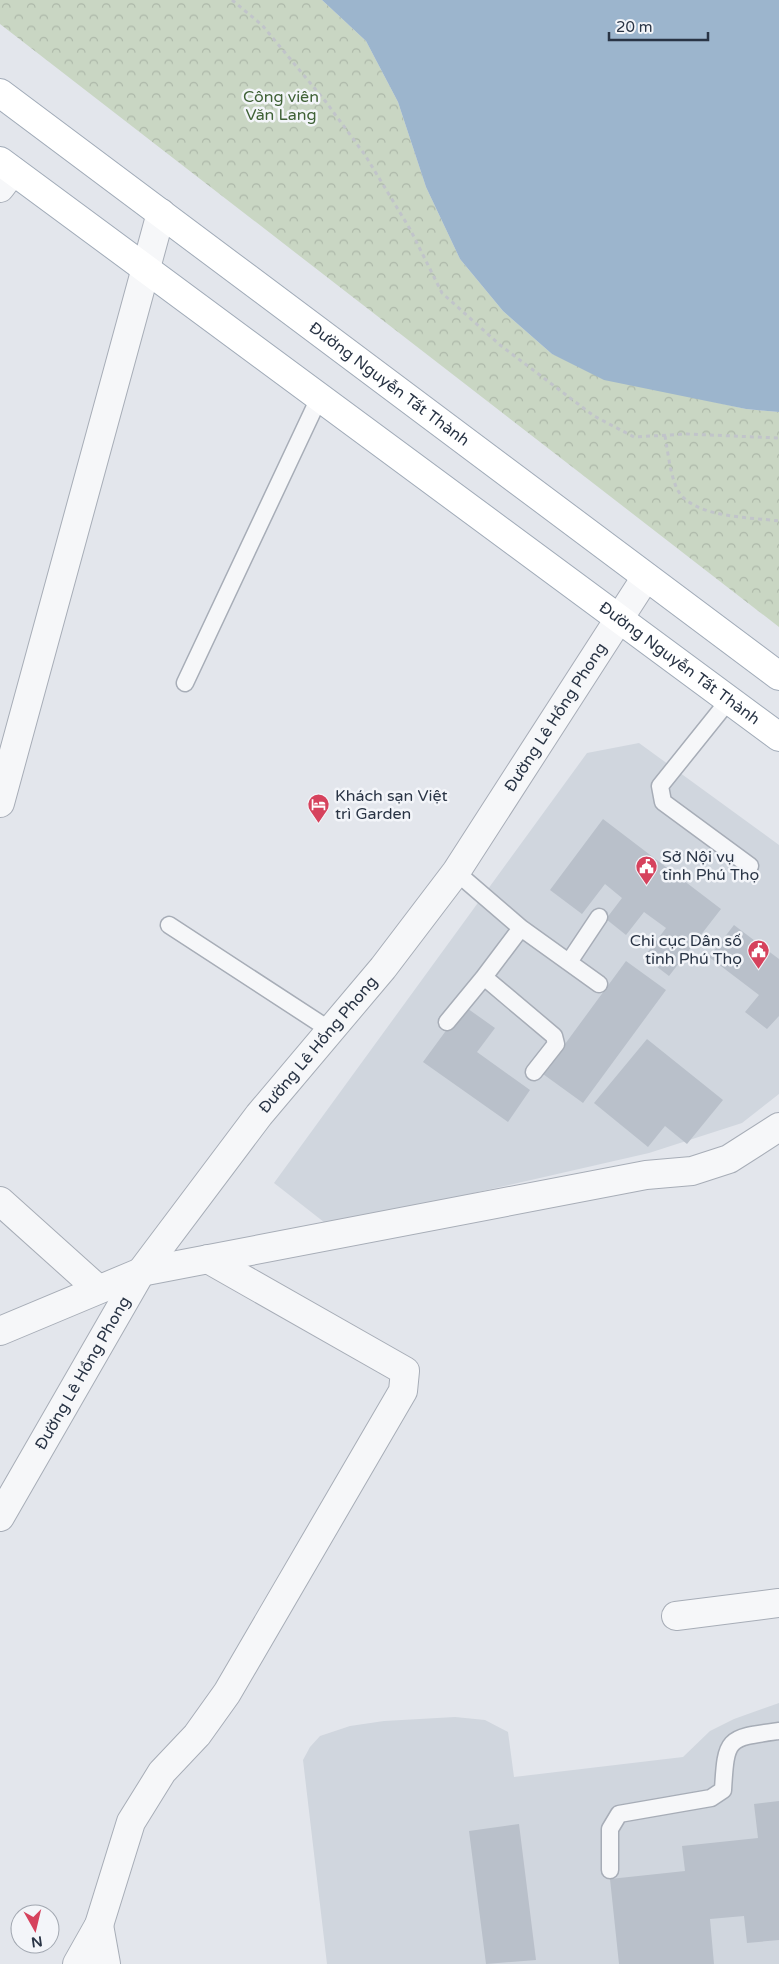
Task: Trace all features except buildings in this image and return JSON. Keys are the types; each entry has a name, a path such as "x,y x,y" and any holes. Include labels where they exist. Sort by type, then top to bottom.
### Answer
{"main road":[{"name":"Đường Nguyễn Tất Thành","path":"0,93 779,676"},
{"name":"Đường Nguyễn Tất Thành","path":"4,173 144,269 779,737"}],"street":[{"path":"0,803 4,771 161,213"},
{"name":"Đường Lê Hồng Phong","path":"0,1518 141,1272 259,1115 383,968 456,872 646,577"},
{"path":"0,1331 141,1272 646,1175 692,1171 729,1159 779,1127"},
{"path":"0,1201 98,1289"},
{"path":"77,1964 99,1925 132,1822 162,1772 197,1735 228,1693 403,1391 405,1371 208,1259"},
{"path":"676,1616 779,1603"},
{"path":"99,1925 106,1964"}],"lane":[{"path":"185,683 319,398"},
{"path":"729,700 660,786 663,802 750,866"},
{"path":"456,872 521,928 599,984"},
{"path":"569,962 600,917"},
{"path":"169,925 330,1030"},
{"path":"447,1022 521,928"},
{"path":"484,977 554,1036 556,1044 534,1072"},
{"path":"610,1870 610,1829 619,1814 711,1798 723,1790 725,1753 733,1743 743,1735 779,1731"}],"path":[{"path":"232,0 262,25 326,102 365,154 410,229 442,293 500,345 594,416 634,437 686,434 779,438"},
{"path":"665,436 677,489 689,504 707,512 779,521"}],"shaded area":[{"path":"639,743 779,845 779,1094 742,1123 649,1153 329,1226 274,1183 587,753"},
{"path":"779,1703 779,1964 327,1964 303,1760 310,1747 320,1736 350,1726 384,1721 455,1717 485,1720 508,1732 514,1777 683,1757 710,1731 734,1719"}],"green space":[{"name":"Công viên Văn Lang","path":"0,0 322,0 366,41 398,102 426,187 460,259 503,311 552,354 683,395 746,409 779,412 779,627 0,24"}],"water":[{"path":"322,0 779,0 779,412 746,409 604,380 552,354 503,311 460,259 426,187 398,102 366,41"}],"place":[{"name":"Khách sạn Việt trì Garden","path":"319,824"},
{"name":"Sở Nội vụ tỉnh Phú Thọ","path":"646,885"},
{"name":"Chi cục Dân số tỉnh Phú Thọ","path":"758,969"}]}
